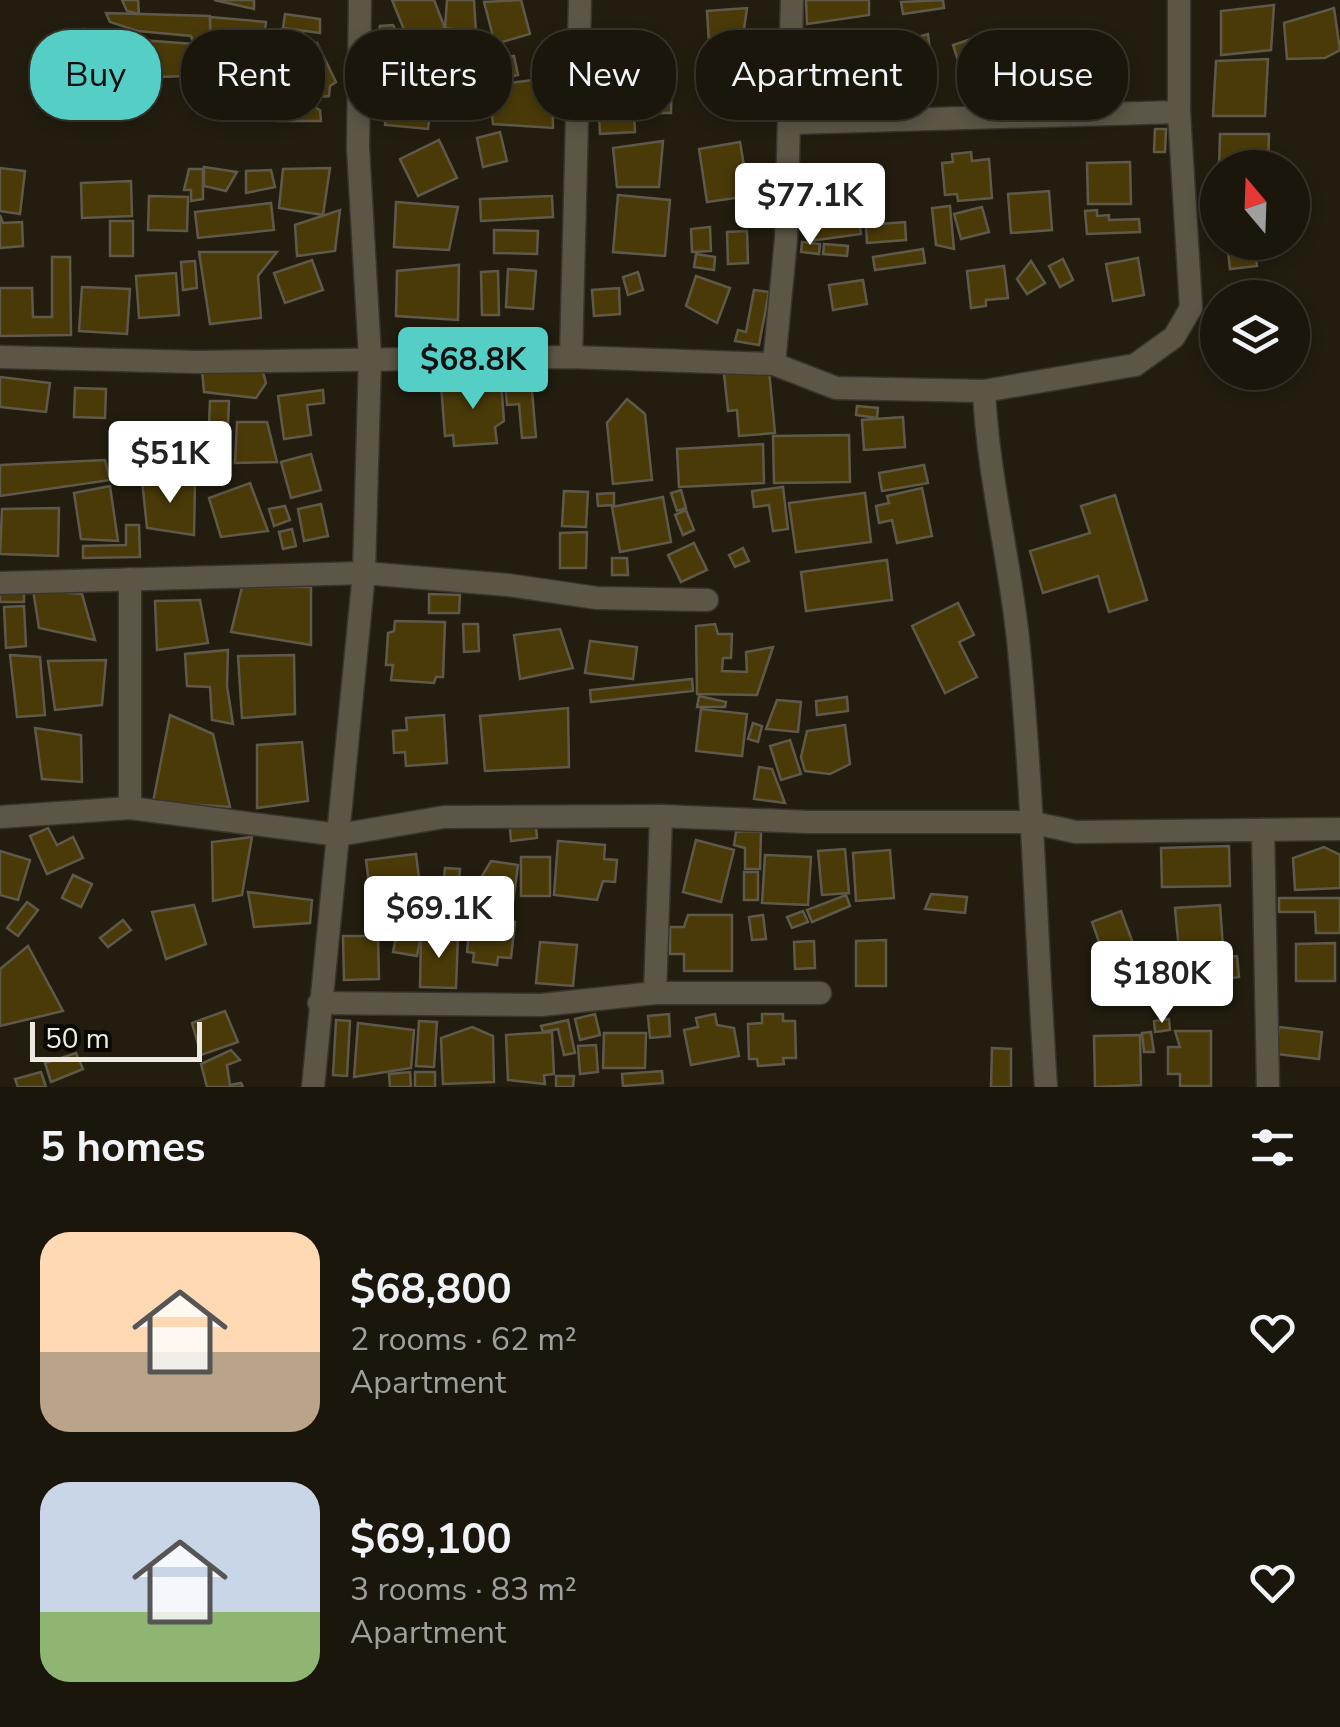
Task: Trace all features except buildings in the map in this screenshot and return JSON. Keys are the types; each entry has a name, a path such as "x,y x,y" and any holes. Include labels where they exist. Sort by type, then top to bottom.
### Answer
{"street":[{"path":"313,1087 364,574 370,357 358,148 360,0"},
{"path":"571,357 580,0"},
{"path":"774,364 791,124 792,0"},
{"path":"0,357 196,362 571,357 774,364 836,388 984,391 1135,365 1174,337 1191,308 1179,112 1179,0"},
{"path":"791,124 1179,112"},
{"path":"984,391 987,444 1005,531 1018,643 1046,1087"},
{"path":"0,583 364,574 508,584 597,598 707,600"},
{"path":"130,579 130,808"},
{"path":"0,817 130,808 339,835 444,817 1028,822 1076,832 1340,829"},
{"path":"655,993 661,816"},
{"path":"1263,830 1268,1087"},
{"path":"319,1003 541,1005 655,993 820,993"}]}
